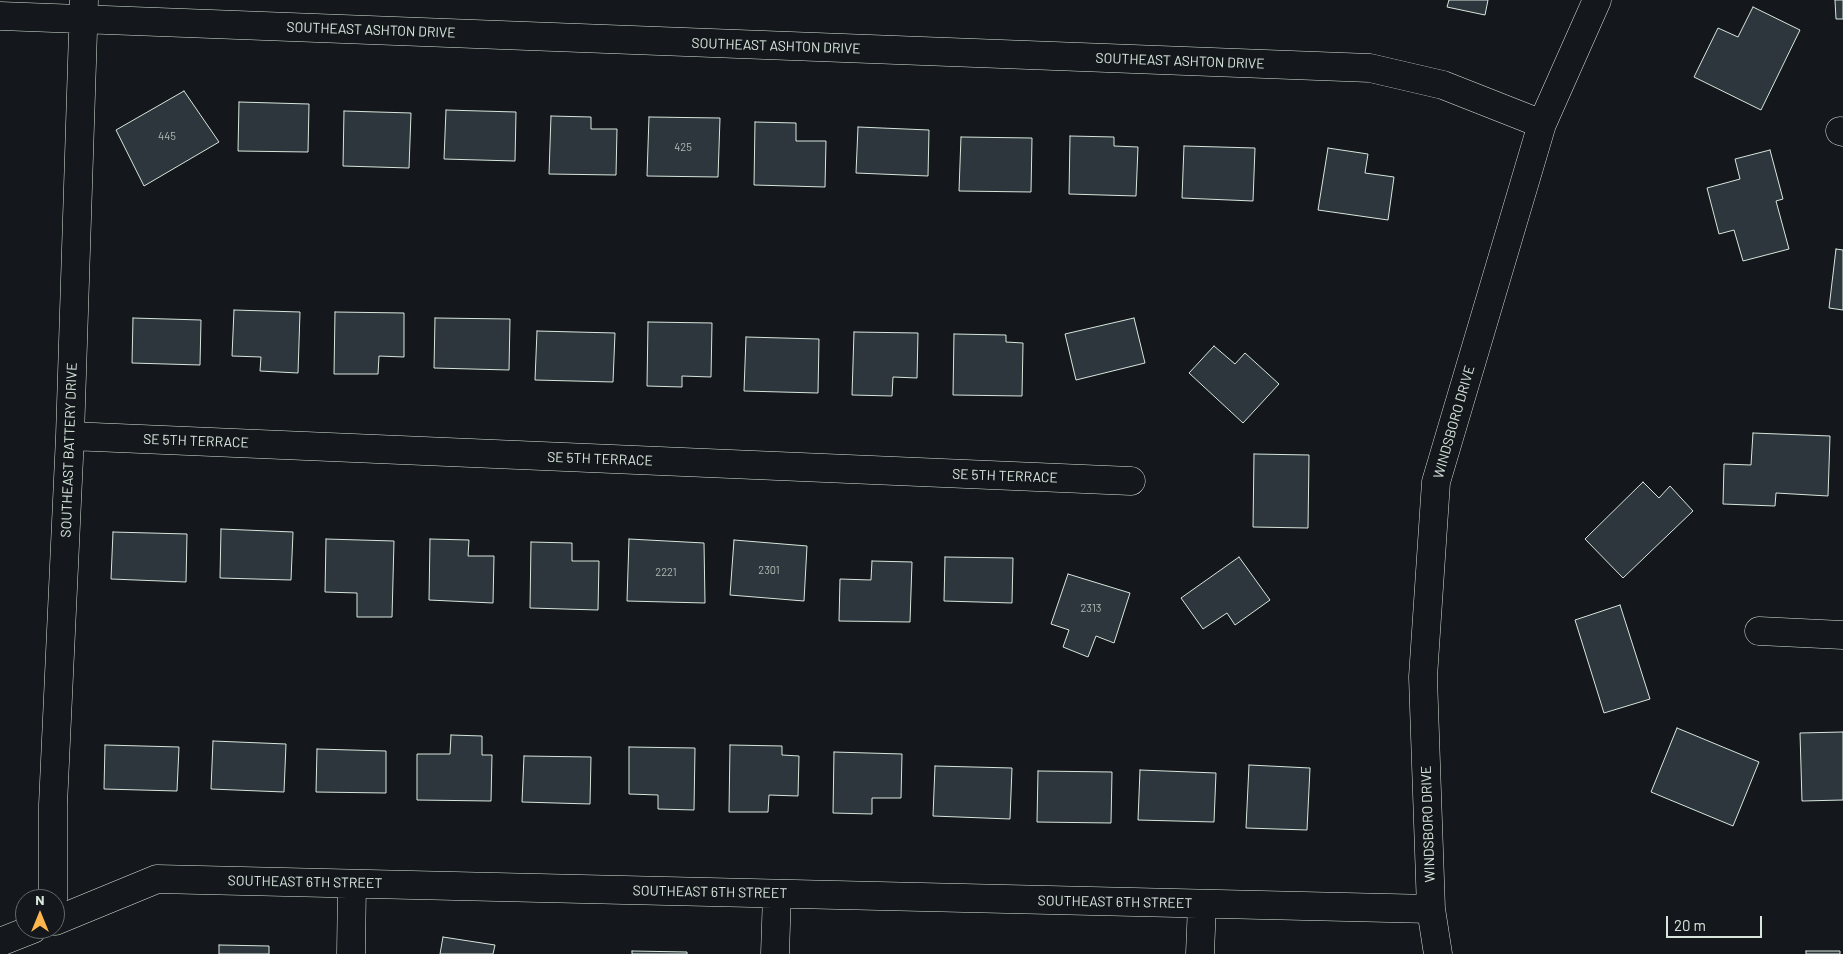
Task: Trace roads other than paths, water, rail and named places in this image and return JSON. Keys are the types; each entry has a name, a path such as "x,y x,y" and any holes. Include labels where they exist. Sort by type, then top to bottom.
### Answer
{"street":[{"name":"WINDSBORO DRIVE","path":"1438,954 1431,909 1423,677 1436,482 1542,124 1597,0"},
{"name":"SOUTHEAST ASHTON DRIVE","path":"0,16 84,10 1370,68 1443,84 1542,124"},
{"name":"SOUTHEAST BATTERY DRIVE","path":"53,889 53,805 70,436 84,10"},
{"name":"SE 5TH TERRACE","path":"70,436 1131,481"},
{"path":"1758,631 1843,635"},
{"name":"SOUTHEAST 6TH STREET","path":"65,916 157,879 1431,909"},
{"path":"351,954 352,884"},
{"path":"775,954 777,894"},
{"path":"1200,954 1202,904"},
{"path":"0,942 15,936"}]}
